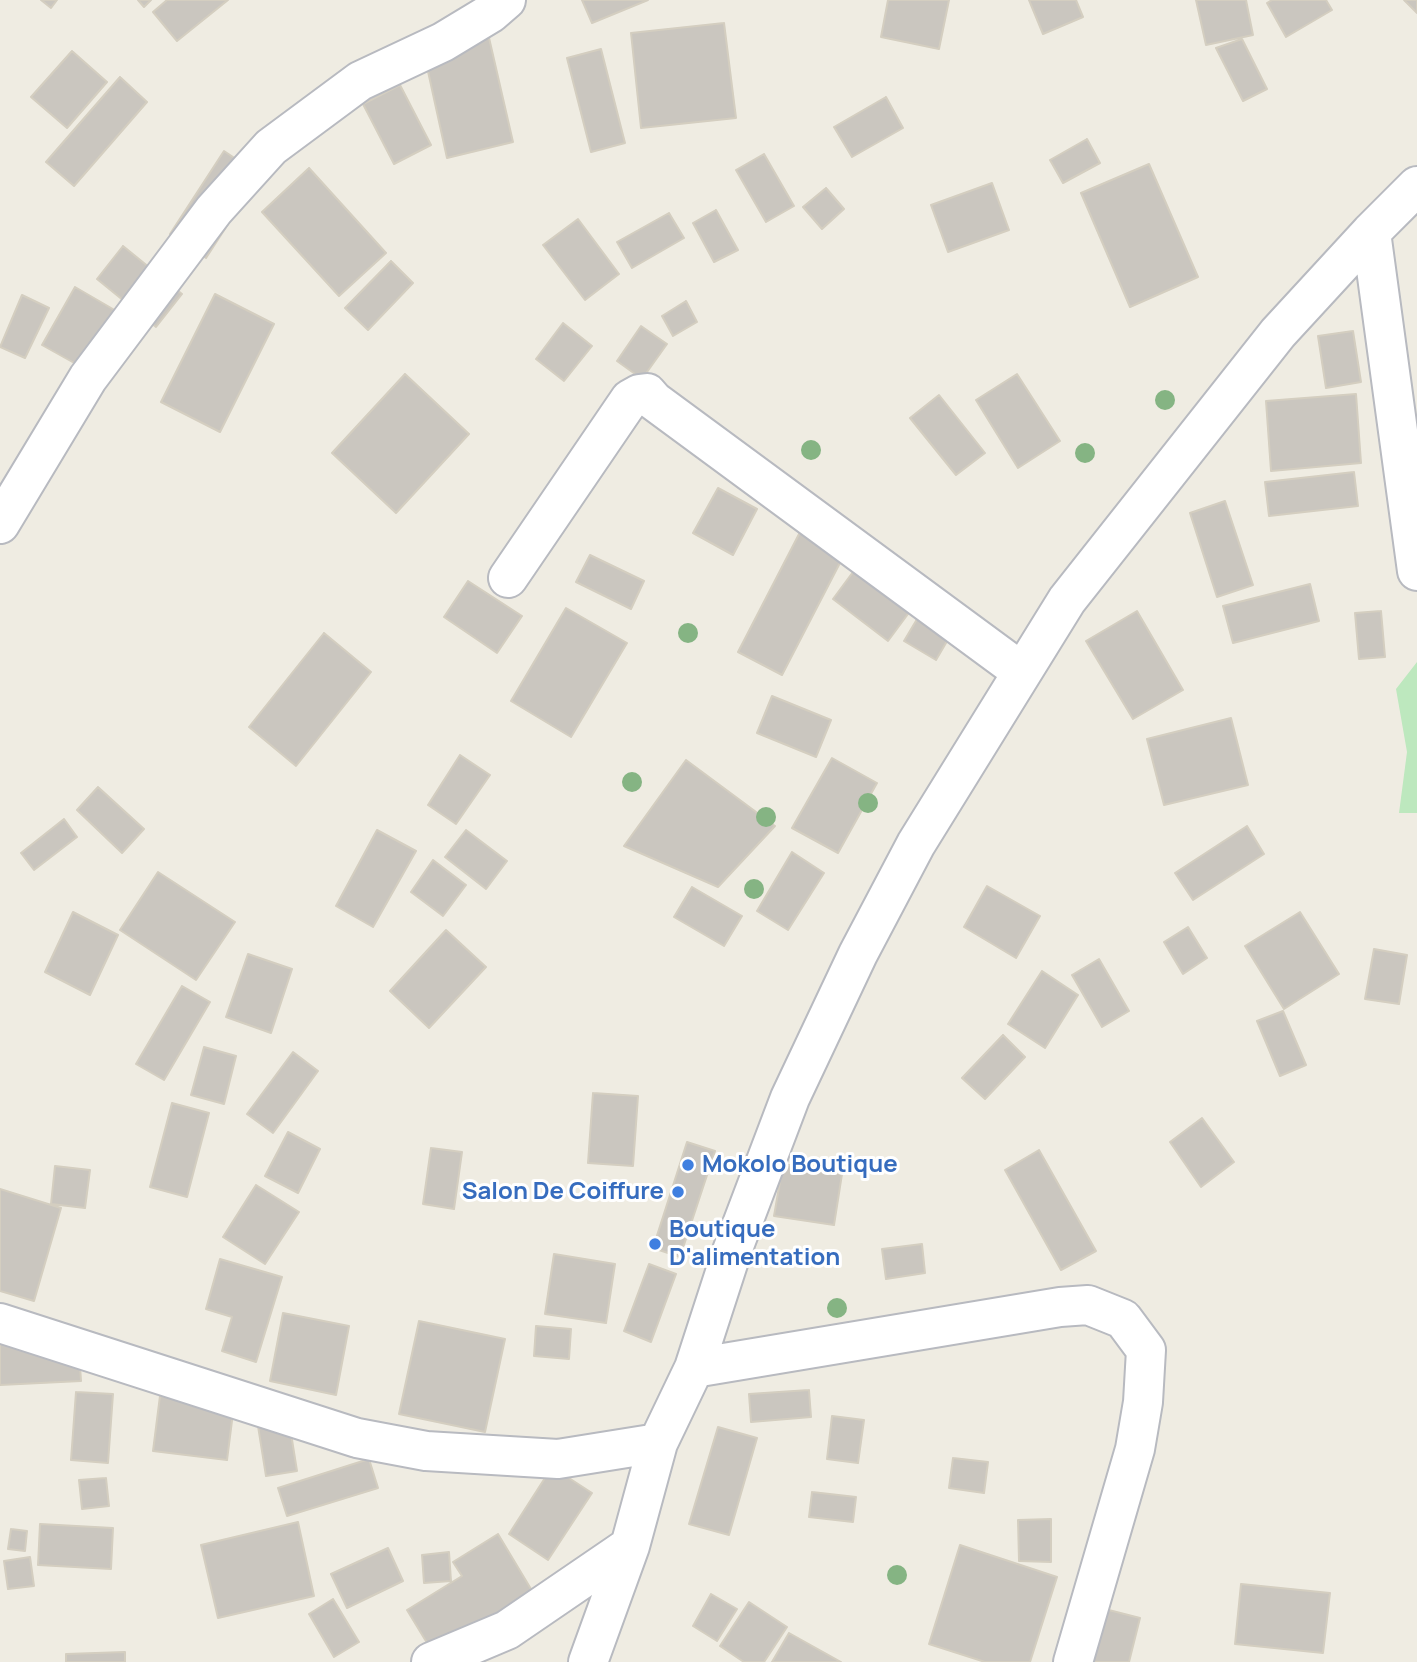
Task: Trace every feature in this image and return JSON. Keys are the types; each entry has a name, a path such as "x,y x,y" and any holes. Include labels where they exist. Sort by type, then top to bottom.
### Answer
{"street":[{"path":"0,524 88,378 214,211 271,147 360,81 443,42 491,13 506,0"},
{"path":"587,1662 631,1546 658,1443 694,1368 732,1251 790,1098 852,966 916,844 1067,600 1278,333 1417,186"},
{"path":"1371,232 1417,571"},
{"path":"508,578 630,399 647,393 654,401 1022,672"},
{"path":"694,1368 1060,1307 1088,1305 1123,1319 1146,1350 1143,1402 1135,1448 1073,1662"},
{"path":"0,1323 357,1438 426,1451 558,1459 658,1443"},
{"path":"431,1662 507,1630 631,1546"}],"green space":[{"path":"1417,662 1417,813 1399,813 1407,752 1396,689"}],"building":[{"path":"41,0 57,0 51,8"},
{"path":"138,0 151,0 144,7"},
{"path":"167,0 228,0 177,41 153,12"},
{"path":"582,0 648,0 592,23"},
{"path":"888,0 949,0 939,49 881,37"},
{"path":"1029,0 1076,0 1083,17 1043,34"},
{"path":"1196,0 1246,0 1253,35 1206,45"},
{"path":"1272,0 1326,0 1332,10 1286,37 1267,3"},
{"path":"1404,0 1417,0 1417,13"},
{"path":"724,23 736,118 641,128 631,33"},
{"path":"487,29 513,142 447,158 422,44"},
{"path":"1242,39 1267,89 1243,101 1216,48"},
{"path":"601,49 625,143 591,152 567,58"},
{"path":"72,51 107,82 67,128 31,97"},
{"path":"120,77 147,102 74,186 46,162"},
{"path":"400,85 431,145 394,164 363,104"},
{"path":"886,97 903,128 852,157 834,127"},
{"path":"1087,139 1100,163 1063,183 1050,160"},
{"path":"224,151 260,175 206,258 170,234"},
{"path":"764,154 794,206 766,222 736,170"},
{"path":"1149,164 1198,277 1130,307 1081,193"},
{"path":"309,168 386,253 339,296 262,212"},
{"path":"992,183 1009,230 948,252 931,205"},
{"path":"826,188 844,209 822,229 803,207"},
{"path":"716,210 738,250 714,262 693,223"},
{"path":"669,213 684,238 632,268 617,242"},
{"path":"578,219 619,274 585,300 543,245"},
{"path":"123,246 182,294 156,327 97,279"},
{"path":"391,261 413,283 368,330 345,308"},
{"path":"75,287 118,312 85,369 42,345"},
{"path":"215,294 274,324 220,432 161,402"},
{"path":"22,295 49,308 25,358 0,347"},
{"path":"686,301 697,322 673,336 662,316"},
{"path":"563,323 592,346 564,381 536,359"},
{"path":"641,326 667,344 642,379 617,361"},
{"path":"1353,331 1361,382 1326,388 1318,336"},
{"path":"405,374 469,434 396,513 332,453"},
{"path":"1017,374 1060,441 1018,468 976,400"},
{"path":"1356,394 1361,463 1271,471 1266,401"},
{"path":"939,395 985,453 956,475 910,418"},
{"path":"1354,472 1358,506 1269,516 1265,482"},
{"path":"718,488 757,509 733,555 693,533"},
{"path":"1225,501 1253,585 1217,597 1190,513"},
{"path":"813,507 857,530 782,675 738,652"},
{"path":"870,549 925,591 888,641 833,599"},
{"path":"590,555 644,581 631,609 576,582"},
{"path":"468,581 522,616 497,653 444,617"},
{"path":"1310,584 1319,621 1233,643 1223,606"},
{"path":"932,594 963,614 936,660 904,641"},
{"path":"566,608 627,643 571,737 511,701"},
{"path":"1137,611 1183,690 1133,719 1086,641"},
{"path":"1381,611 1385,657 1359,659 1355,613"},
{"path":"324,633 371,672 296,766 249,727"},
{"path":"772,696 831,720 816,757 757,733"},
{"path":"1231,718 1248,785 1164,805 1147,739"},
{"path":"460,755 490,775 456,824 428,805"},
{"path":"832,758 877,783 838,853 792,828"},
{"path":"686,760 775,826 718,887 624,846"},
{"path":"98,787 144,829 122,853 77,810"},
{"path":"64,819 77,837 34,870 21,853"},
{"path":"1247,826 1264,854 1193,900 1175,873"},
{"path":"377,830 416,851 373,927 336,906"},
{"path":"466,830 507,861 486,889 445,857"},
{"path":"792,852 824,873 788,930 757,911"},
{"path":"433,860 466,885 443,916 411,892"},
{"path":"158,872 235,922 196,980 120,930"},
{"path":"987,886 1040,916 1016,958 964,927"},
{"path":"692,887 742,916 724,946 674,917"},
{"path":"73,912 118,935 90,995 45,972"},
{"path":"1300,912 1339,974 1284,1009 1245,946"},
{"path":"1188,927 1207,958 1183,974 1164,942"},
{"path":"446,930 486,967 429,1028 390,991"},
{"path":"1374,949 1407,955 1399,1004 1365,999"},
{"path":"248,954 292,969 271,1033 226,1017"},
{"path":"1099,959 1129,1011 1102,1027 1072,975"},
{"path":"1042,971 1078,995 1045,1048 1008,1024"},
{"path":"182,986 210,1002 164,1080 136,1064"},
{"path":"1283,1011 1306,1065 1280,1076 1257,1021"},
{"path":"1003,1035 1025,1057 985,1099 962,1078"},
{"path":"204,1047 236,1056 224,1104 191,1095"},
{"path":"293,1052 318,1071 273,1133 247,1114"},
{"path":"593,1093 638,1096 633,1166 588,1163"},
{"path":"172,1103 209,1113 187,1197 150,1187"},
{"path":"1202,1118 1234,1162 1201,1187 1170,1142"},
{"path":"288,1132 320,1149 298,1193 265,1176"},
{"path":"687,1142 715,1151 680,1257 653,1248"},
{"path":"431,1148 462,1152 454,1209 423,1204"},
{"path":"1039,1150 1096,1251 1061,1270 1005,1170"},
{"path":"783,1164 842,1174 834,1225 774,1216"},
{"path":"55,1166 90,1170 85,1208 51,1204"},
{"path":"256,1185 299,1212 265,1264 223,1237"},
{"path":"0,1189 61,1208 34,1301 0,1291"},
{"path":"922,1244 925,1273 886,1279 882,1249"},
{"path":"554,1254 615,1264 606,1323 545,1314"},
{"path":"220,1259 282,1277 256,1362 222,1351 232,1317 206,1309"},
{"path":"649,1264 676,1274 651,1342 624,1331"},
{"path":"283,1313 349,1326 336,1395 270,1381"},
{"path":"419,1321 505,1339 485,1432 399,1414"},
{"path":"536,1326 571,1329 569,1359 534,1356"},
{"path":"78,1336 81,1381 0,1385 0,1341"},
{"path":"809,1390 811,1417 751,1422 749,1394"},
{"path":"76,1392 113,1394 108,1463 71,1460"},
{"path":"160,1396 234,1405 227,1460 153,1451"},
{"path":"832,1416 864,1420 858,1463 827,1459"},
{"path":"289,1421 297,1471 266,1476 258,1426"},
{"path":"718,1427 757,1438 729,1535 689,1524"},
{"path":"953,1458 988,1462 984,1493 949,1488"},
{"path":"369,1459 378,1488 287,1516 278,1488"},
{"path":"552,1467 592,1493 548,1560 509,1534"},
{"path":"106,1478 109,1506 82,1509 79,1480"},
{"path":"812,1492 856,1497 853,1522 809,1517"},
{"path":"1051,1519 1051,1562 1019,1561 1018,1520"},
{"path":"298,1522 314,1596 218,1618 201,1545"},
{"path":"40,1524 113,1528 111,1569 38,1565"},
{"path":"11,1529 27,1531 25,1551 8,1549"},
{"path":"498,1534 534,1594 435,1656 407,1610 462,1576 453,1562"},
{"path":"960,1545 1057,1577 1030,1662 985,1662 929,1644"},
{"path":"388,1548 403,1581 347,1608 331,1574"},
{"path":"449,1552 451,1581 424,1583 422,1555"},
{"path":"30,1557 34,1586 8,1589 4,1561"},
{"path":"1241,1584 1330,1593 1323,1653 1235,1644"},
{"path":"711,1594 737,1609 717,1641 693,1626"},
{"path":"333,1599 359,1642 334,1657 309,1614"},
{"path":"749,1602 787,1627 764,1662 744,1662 720,1646"},
{"path":"1101,1608 1140,1618 1129,1662 1088,1662"},
{"path":"789,1633 841,1662 772,1662"},
{"path":"125,1652 125,1662 66,1662 66,1654"}],"place":[{"name":"Mokolo Boutique","path":"688,1165"},
{"name":"Salon De Coiffure","path":"678,1192"},
{"name":"Boutique D'alimentation","path":"655,1244"}]}
